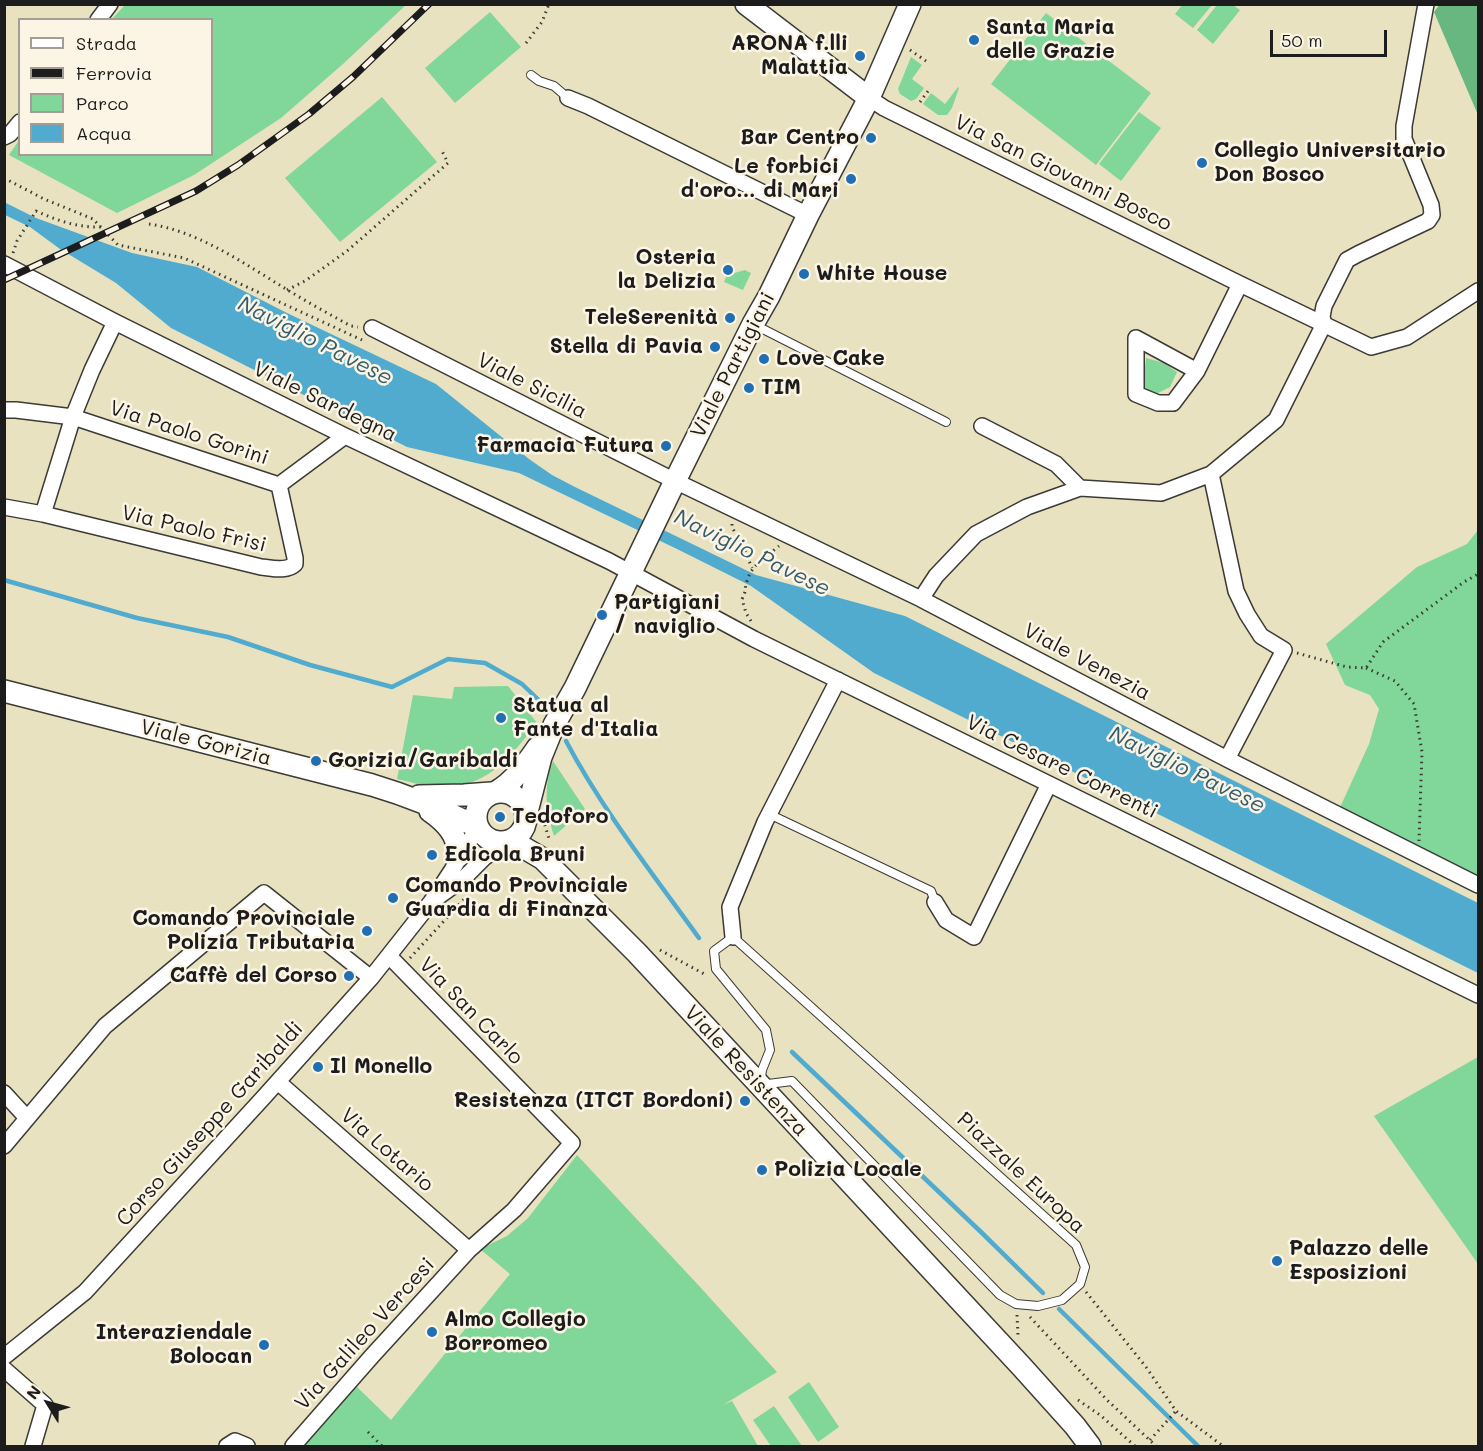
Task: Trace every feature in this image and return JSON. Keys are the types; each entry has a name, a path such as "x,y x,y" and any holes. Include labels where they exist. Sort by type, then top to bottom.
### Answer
{"main road":[{"path":"746,4 869,98"},
{"name":"Viale Partigiani","path":"494,792 511,782 523,768 554,725 575,688 753,324 869,98 910,4"},
{"name":"Viale Gorizia","path":"4,691 407,796 437,807 478,827"},
{"name":"Viale Partigiani","path":"527,814 541,757 554,725"},
{"path":"494,792 508,792 515,795 522,801 527,814 522,832 508,841 499,842 484,836 476,820 479,804 494,792"},
{"name":"Viale Gorizia","path":"407,796 494,792"},
{"name":"Viale Gorizia","path":"407,796 448,825 458,845 459,856"},
{"name":"Viale Resistenza","path":"527,814 532,835 543,859"},
{"name":"Viale Resistenza","path":"508,841 543,859 637,953 1022,1367 1090,1446"}],"street":[{"path":"100,18 110,4"},
{"path":"921,599 936,576 976,534 1027,507 1080,488 1161,493 1211,474 1276,420 1324,324 1322,318 1324,306 1347,260 1428,221 1432,215 1431,205 1404,139 1404,126 1426,4"},
{"path":"568,98 808,215"},
{"name":"Via San Giovanni Bosco","path":"869,98 884,108 1371,347 1407,337 1479,291"},
{"path":"4,137 18,124"},
{"name":"Viale Sardegna","path":"6,265 115,322 345,436 630,573"},
{"path":"1197,371 1136,338 1136,394 1158,403 1173,403 1197,371 1240,284"},
{"path":"44,514 72,417 115,322"},
{"name":"Viale Sicilia","path":"370,335 672,487"},
{"name":"Via Paolo Gorini","path":"4,410 72,417 279,485 345,436"},
{"path":"982,426 1056,464 1080,488"},
{"path":"1211,474 1236,591 1261,636 1284,650 1227,759"},
{"name":"Via Paolo Frisi","path":"4,507 44,514 261,567 287,568 295,564 295,558 279,485"},
{"name":"Viale Venezia","path":"672,487 921,599 1227,759 1479,885"},
{"name":"Via Cesare Correnti","path":"630,573 754,639 1479,995"},
{"path":"733,937 730,907 769,814 837,680"},
{"path":"935,902 946,920 974,937 1049,784"},
{"name":"Corso Giuseppe Garibaldi","path":"4,1357 85,1292 278,1082 389,956 430,902 478,827"},
{"name":"Corso Giuseppe Garibaldi","path":"430,902 463,879 484,858 508,841"},
{"path":"4,1146 105,1026 264,893 371,978"},
{"name":"Via San Carlo","path":"389,956 572,1143 514,1210 469,1250"},
{"name":"Via Lotario","path":"278,1082 469,1250"},
{"path":"4,1093 27,1118"},
{"name":"Via Galileo Vercesi","path":"293,1446 469,1250"},
{"path":"4,1369 45,1406 33,1446"},
{"path":"227,1446 235,1441 247,1446"}],"lane":[{"path":"531,75 539,81 554,86 568,98"},
{"path":"753,324 946,422"},
{"path":"769,814 931,891 935,902"},
{"path":"733,937 714,951 716,969 766,1030 770,1050 762,1070 760,1085 792,1081 1000,1295 1016,1304 1038,1306 1062,1300 1080,1284"},
{"name":"Piazzale Europa","path":"733,937 1076,1245 1085,1267 1080,1284"}],"path":[{"path":"526,43 542,21 549,4"},
{"path":"908,49 926,61"},
{"path":"920,102 928,91"},
{"path":"287,290 305,281 347,251 448,163 442,151"},
{"path":"4,178 44,199 93,219 118,245 184,258 348,335 370,335"},
{"path":"6,265 36,211 61,221 89,228 101,227"},
{"path":"149,224 163,226 222,250 287,290 370,335"},
{"path":"731,518 732,527 752,568"},
{"path":"754,639 751,619 746,613 742,599 746,591 746,584 752,568 783,543"},
{"path":"1366,668 1383,642 1479,573"},
{"path":"1284,650 1347,667 1366,668 1395,681 1414,704 1422,752 1419,855"},
{"path":"400,969 466,896"},
{"path":"657,949 706,975 716,969"},
{"path":"1080,1284 1146,1367 1176,1411 1223,1446"},
{"path":"1016,1304 1107,1400 1156,1446"},
{"path":"1150,1440 1176,1411"},
{"path":"368,1432 382,1446"}],"green space":[{"path":"125,4 406,5 281,118 194,175 117,213 9,155 18,142 18,156 213,156 213,18 113,18"},
{"path":"1440,4 1478,5 1478,115 1434,12"},
{"path":"1182,5 1212,5 1193,28 1175,14"},
{"path":"1217,5 1233,5 1240,10 1213,44 1197,30"},
{"path":"490,12 521,47 455,103 425,68"},
{"path":"1046,13 1151,93 1096,165 991,84"},
{"path":"911,57 922,65 912,79 924,88 916,99 911,101 900,94 898,89"},
{"path":"958,87 952,108 947,115 938,115 923,104 931,93 945,104"},
{"path":"382,97 437,162 340,242 285,178"},
{"path":"1139,112 1161,128 1121,181 1099,164"},
{"path":"745,270 751,273 743,290 724,282 727,275"},
{"path":"1146,358 1164,363 1177,372 1170,387 1156,394 1143,388"},
{"path":"1478,530 1478,885 1337,814 1369,744 1379,709 1370,695 1345,685 1326,644 1417,567 1467,544"},
{"path":"508,686 537,723 516,749 494,770 482,778 452,786 434,787 397,779 413,695 452,699 454,687"},
{"path":"553,761 585,809 554,836 547,799 548,781"},
{"path":"1478,1057 1478,1264 1374,1116"},
{"path":"577,1155 777,1372 723,1405 732,1401 758,1446 301,1446 356,1386 391,1420 510,1274 480,1249 507,1236 528,1218"},
{"path":"809,1382 839,1427 818,1442 788,1397"},
{"path":"774,1406 802,1446 771,1446 753,1420"}],"water":[{"name":"Naviglio Pavese","path":"4,202 36,218 132,253 197,267 436,384 529,459 575,487 756,575 905,616 1478,903 1478,973 874,673 751,586 677,549 519,473 407,447 171,328 116,283 60,249 30,227 5,215"}],"waterway":[{"path":"4,580 137,618 228,637 310,665 392,687 448,659 485,663 522,684 546,707"},
{"path":"566,741 612,817 699,938"},
{"path":"792,1052 1043,1293"},
{"path":"1059,1309 1198,1446"}],"railway":[{"path":"4,280 196,191 238,165 309,114 353,77 429,4"}],"place":[{"name":"Santa Maria delle Grazie","path":"974,40"},
{"name":"ARONA f.lli Malattia","path":"860,56"},
{"name":"Bar Centro","path":"871,138"},
{"name":"Collegio Universitario Don Bosco","path":"1202,163"},
{"name":"Le forbici d'oro... di Mari","path":"851,179"},
{"name":"Osteria la Delizia","path":"728,270"},
{"name":"White House","path":"804,274"},
{"name":"TeleSerenità","path":"730,318"},
{"name":"Stella di Pavia","path":"715,347"},
{"name":"Love Cake","path":"764,359"},
{"name":"TIM","path":"749,388"},
{"name":"Farmacia Futura","path":"666,446"},
{"name":"Partigiani / naviglio","path":"602,615"},
{"name":"Statua al Fante d'Italia","path":"501,718"},
{"name":"Gorizia/Garibaldi","path":"316,761"},
{"name":"Tedoforo","path":"500,817"},
{"name":"Edicola Bruni","path":"432,855"},
{"name":"Comando Provinciale Guardia di Finanza","path":"393,898"},
{"name":"Comando Provinciale Polizia Tributaria","path":"367,931"},
{"name":"Caffè del Corso","path":"349,976"},
{"name":"Il Monello","path":"318,1067"},
{"name":"Resistenza (ITCT Bordoni)","path":"745,1101"},
{"name":"Polizia Locale","path":"762,1170"},
{"name":"Palazzo delle Esposizioni","path":"1277,1261"},
{"name":"Almo Collegio Borromeo","path":"432,1332"},
{"name":"Interaziendale Bolocan","path":"264,1345"}]}
